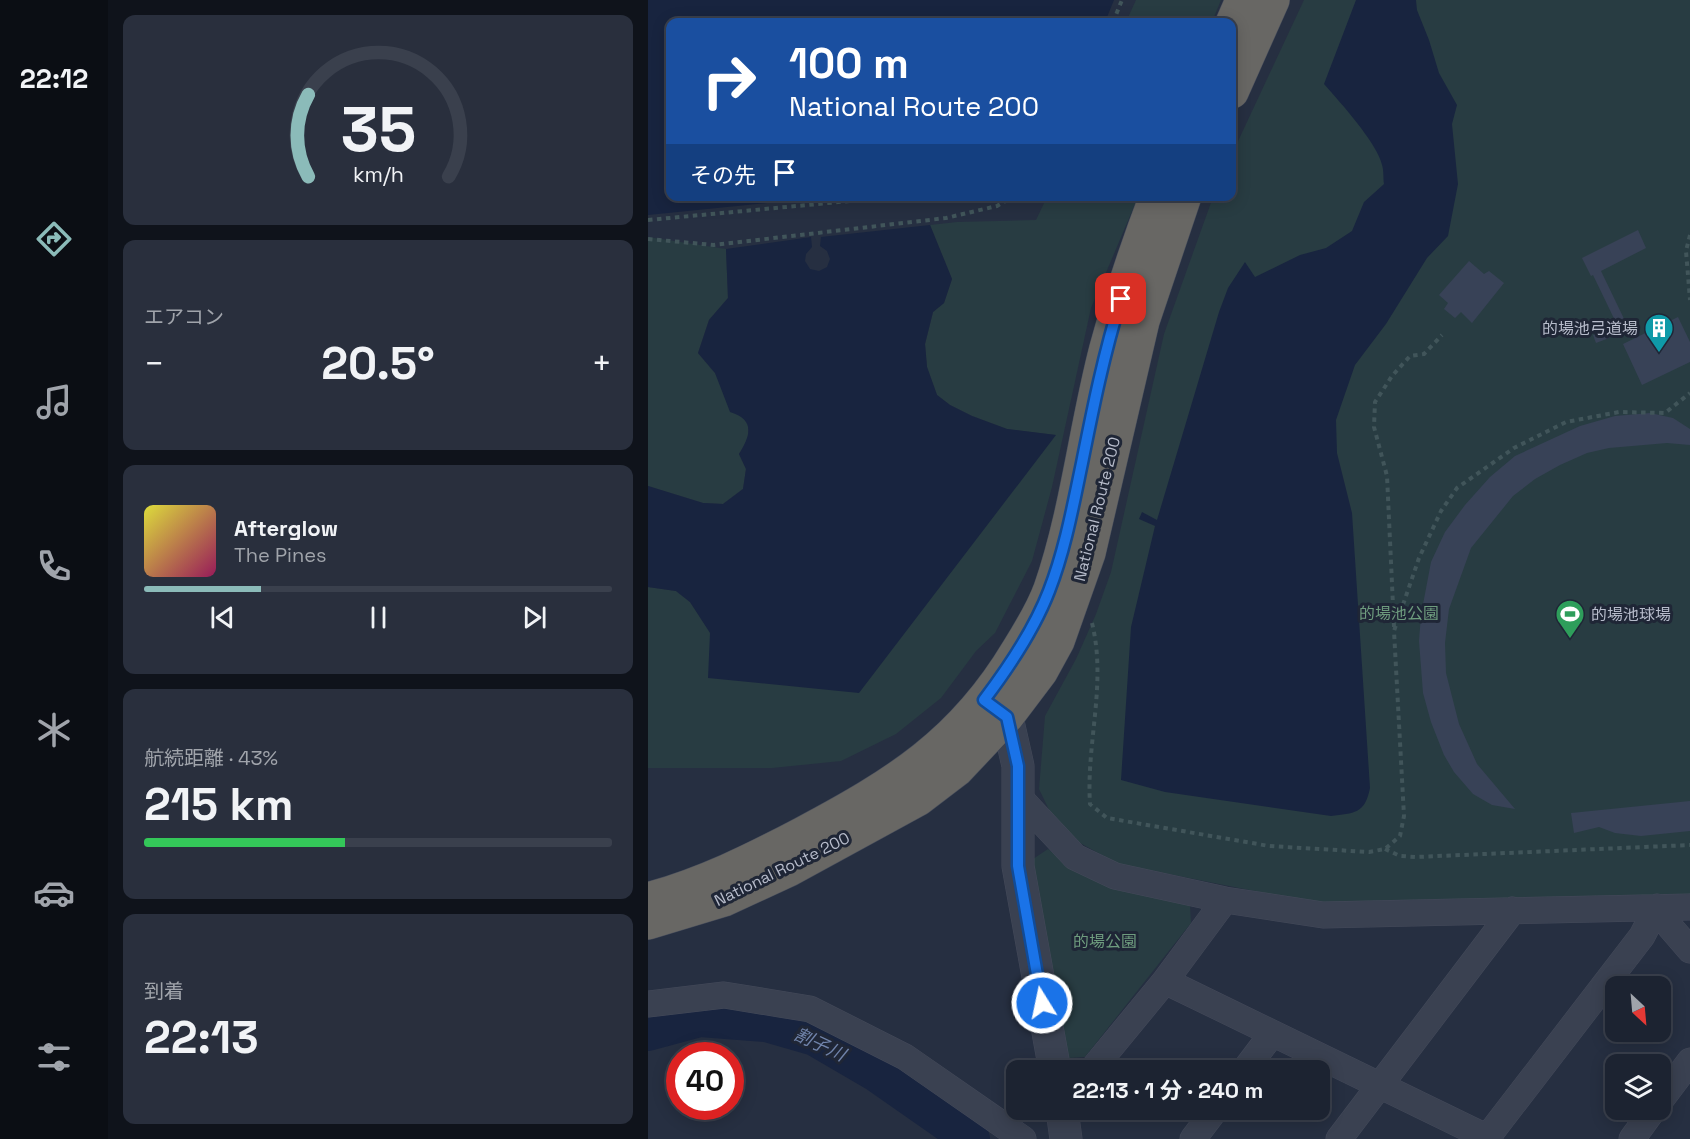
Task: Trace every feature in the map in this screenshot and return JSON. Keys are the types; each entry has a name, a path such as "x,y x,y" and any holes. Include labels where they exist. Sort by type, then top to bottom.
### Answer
{"highway":[{"path":"1234,18 1242,0"},
{"path":"1236,84 1273,0"},
{"name":"National Route 200","path":"648,923 724,900 789,870 919,799 957,770 996,709 1002,677 1049,592 1072,510 1106,348 1140,237 1154,201"},
{"name":"National Route 200","path":"648,899 712,878 748,862 860,803 891,784 948,739 996,709 1041,672 1058,641 1089,553 1143,321 1183,201"}],"street":[{"path":"996,709 1018,766 1018,866 1053,1060"},
{"path":"1017,795 1075,857 1115,876 1225,900 1323,915 1690,906"},
{"path":"1100,1060 1165,981 1225,900"},
{"path":"1165,981 1488,1138 1642,936 1657,907"},
{"path":"1657,907 1690,951"},
{"path":"1339,1139 1513,910"},
{"path":"648,1004 724,995 810,1009 905,1057 1023,1139"},
{"path":"1252,1060 1272,1034"},
{"path":"1671,1086 1690,1061"},
{"path":"1063,1120 1066,1139"},
{"path":"1193,1139 1207,1120"},
{"path":"1632,1139 1646,1120"}],"path":[{"path":"1115,18 1122,0"},
{"path":"648,220 850,201"},
{"path":"648,239 714,245 946,218 997,206 1006,201"},
{"path":"1690,235 1686,251 1690,300"},
{"path":"1385,849 1400,836 1404,816 1387,476 1374,427 1375,402 1392,376 1410,356 1424,354 1442,335"},
{"path":"1394,631 1419,558 1442,511 1457,488 1514,448 1566,422 1619,412 1665,413 1690,393"},
{"path":"1082,575 1098,647 1098,687 1089,782 1090,804 1107,818 1269,846 1358,852 1385,849 1400,856 1416,857 1690,845"}],"green space":[{"path":"1136,0 1221,0 1214,18 1128,18"},
{"name":"的場池公園","path":"1304,0 1690,0 1690,899 1330,906 1118,864 1073,839 1053,818 1039,789 1045,716 1076,659 1111,572 1164,334 1212,201 1236,201 1236,145"},
{"path":"1045,201 1136,201 1091,308 1052,487 1032,561 995,633 976,651 941,698 896,734 841,761 772,768 648,768 648,587 676,591 690,602 711,633 709,678 1055,435 1007,429 950,405 937,395 927,367 925,344 933,312 944,303 952,279 930,225 1036,220"},
{"path":"648,237 726,249 728,298 709,320 698,353 715,373 724,392 748,424 748,439 739,454 746,469 743,489 723,504 703,503 648,486"},
{"name":"的場公園","path":"1048,849 1080,874 1138,893 1190,905 1191,923 1085,1057 1068,1058 1033,859"}],"water":[{"path":"648,0 1114,0 1107,18 666,18 666,201 786,201 648,215"},
{"path":"1356,0 1416,0 1417,10 1439,73 1457,105 1452,124 1458,184 1448,236 1427,258 1386,324 1355,365 1336,420 1337,453 1352,513 1370,788 1365,803 1357,811 1331,816 1165,792 1121,780 1131,627 1155,526 1139,519 1142,512 1157,520 1228,288 1245,262 1255,277 1300,255 1326,248 1352,231 1364,202 1384,184 1382,165 1373,146 1324,84"},
{"path":"930,225 952,279 944,303 933,312 925,344 927,367 937,395 950,405 972,416 1007,429 1056,435 859,693 708,678 710,633 690,602 676,591 648,587 648,486 703,503 723,504 743,489 746,469 739,454 748,435 747,424 744,419 730,412 715,373 698,353 709,320 728,298 726,249 811,237 812,247 806,254 805,261 810,269 819,271 827,267 830,259 827,251 820,246 821,237"}],"building":[{"path":"1638,230 1646,248 1601,271 1627,325 1630,323 1634,329 1622,335 1593,275 1591,276 1582,258"},
{"path":"1469,261 1484,274 1489,271 1504,283 1472,323 1461,312 1455,318 1444,309 1448,303 1439,295"},
{"name":"的場池弓道場","path":"1678,317 1690,342 1690,362 1642,385 1623,344"},
{"path":"1606,330 1609,338 1596,343 1593,335"},
{"path":"1650,413 1673,418 1690,429 1690,445 1667,443 1609,448 1587,453 1560,465 1535,479 1513,496 1471,548 1449,609 1445,643 1446,673 1459,724 1477,764 1515,809 1492,805 1473,794 1454,772 1444,755 1431,722 1423,693 1419,641 1421,615 1431,562 1445,532 1465,505 1490,477 1515,456 1580,426 1615,416"},
{"path":"1690,801 1690,831 1641,836 1615,833 1599,827 1574,833 1571,813"}],"waterway":[{"name":"割子川","path":"648,1032 700,1018 766,1023 815,1037 875,1072 971,1139"}],"place":[{"name":"的場池弓道場","path":"1659,354"},
{"name":"的場池球場","path":"1570,640"}],"route":[{"path":"1042,1003 1018,866 1018,766 1007,717 984,700 1002,677 1049,592 1072,510 1106,348 1121,299"}]}
